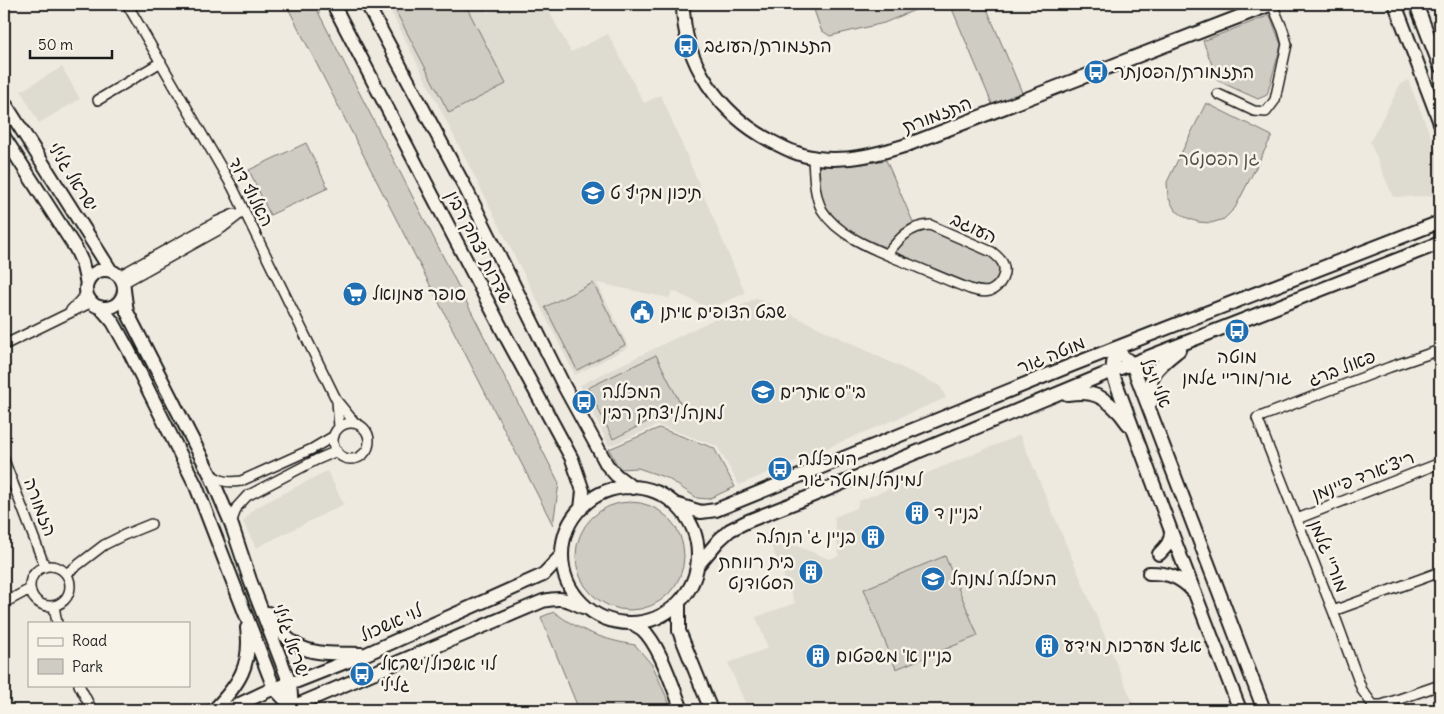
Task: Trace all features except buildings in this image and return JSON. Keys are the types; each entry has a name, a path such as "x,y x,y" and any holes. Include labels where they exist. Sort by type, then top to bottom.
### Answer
{"main road":[{"name":"שדרות יצחק רבין","path":"333,4 505,336 572,459 582,491 581,508"},
{"name":"שדרות יצחק רבין","path":"367,4 465,187 565,388 607,465 616,475 633,488"},
{"name":"התזמורת","path":"683,4 685,28 695,61 701,74 721,104 733,116 789,151 814,158 846,159 885,152 907,145 1272,4"},
{"path":"1395,4 1440,123"},
{"path":"1416,4 1440,66"},
{"name":"ישראל גלילי","path":"4,102 119,280 127,312 210,474 290,684 288,709"},
{"name":"ישראל גלילי","path":"4,137 76,249 82,262 91,297 113,322 129,351 196,486 274,688 288,709"},
{"name":"מוטה גור","path":"675,504 701,512 716,510 1072,365 1438,222"},
{"path":"698,565 730,530 748,521 813,496 1054,395 1440,243"},
{"path":"99,271 119,280 120,300 116,304 111,307 91,297 89,279 99,271"},
{"path":"1154,422 1149,394 1152,376 1163,363 1191,341"},
{"name":"אלי ויזל","path":"1116,349 1132,364 1264,710"},
{"name":"אלי ויזל","path":"1116,349 1112,372 1240,710"},
{"path":"1054,395 1080,393 1092,394 1100,398 1123,417 1137,437"},
{"path":"288,709 543,600 566,599 604,619 624,624 647,622 668,613 685,597 696,577 699,557 696,537 688,519 675,504 660,494 644,488 623,487 604,492 581,508 567,528 563,540 562,555 569,585 587,609"},
{"path":"1159,554 1169,543 1171,532"},
{"name":"לוי אשכול","path":"227,710 274,688 290,684 366,654 543,575 562,555"},
{"path":"1149,573 1174,576 1195,593"},
{"path":"250,580 274,623 286,637 299,647 326,653 366,654"},
{"path":"679,603 679,631 711,710"},
{"path":"214,710 239,680 245,667 248,656 248,638 244,611"},
{"path":"632,623 642,629 648,636 660,657 682,710"}],"street":[{"name":"האלוף דוד","path":"127,4 233,188 337,401 355,423"},
{"path":"1218,94 1254,111 1266,112 1275,100 1286,44 1283,30 1272,4"},
{"path":"98,100 161,62"},
{"name":"העוגב","path":"814,158 814,180 822,210 837,227 854,239 887,254 970,289 989,291 1001,281 1004,272 1004,265 1000,258 992,252 930,225 919,226 902,236 887,254"},
{"path":"119,280 222,228 244,211"},
{"path":"4,346 63,316 91,297"},
{"name":"פאול ברג","path":"1257,418 1390,366 1440,350"},
{"name":"האלוף דוד","path":"337,401 339,427"},
{"name":"מוריי גלמן","path":"1257,418 1362,690 1373,707"},
{"path":"355,423 361,425 369,434 369,447 361,456 350,459 345,458 337,451 333,442 334,436 339,427 344,424 355,423"},
{"path":"210,474 229,483 241,481 312,449 334,436"},
{"path":"230,523 237,507 247,496 337,451"},
{"name":"הזמורה","path":"4,460 45,567"},
{"name":"ריצ'ארד פיינמן","path":"1297,519 1440,463"},
{"path":"66,574 104,545 151,524"},
{"path":"53,566 66,574 69,580 69,594 60,604 46,606 38,602 33,596 30,589 31,582 39,570 53,566"},
{"path":"1333,611 1440,572"},
{"path":"4,603 30,589"},
{"path":"54,606 57,622"},
{"path":"1373,707 1440,685"},
{"path":"80,686 92,710"}],"shaded area":[{"name":"תיכון מקיף ט","path":"387,4 482,4 487,13 505,4 545,4 571,52 608,34 644,103 661,95 745,293 712,308 673,291 669,298 597,283 629,347 575,375"},
{"path":"62,67 80,99 39,123 21,91"},
{"path":"1408,80 1440,159 1440,196 1393,197 1370,142 1400,85"},
{"name":"בי\"ס אתרים","path":"757,298 940,386 946,398 739,485 717,446 658,425 609,446 580,385"},
{"name":"המכללה למנהל","path":"1020,435 1136,710 748,710 728,663 768,648 756,617 795,603 769,541 780,539 829,559 839,556 834,517 857,508 859,501"},
{"path":"327,471 344,504 256,548 243,522 255,508"}],"green space":[{"path":"286,4 314,4 559,483 553,525"},
{"path":"392,4 465,4 506,84 449,113"},
{"path":"812,4 929,4 884,23 830,36 821,30"},
{"path":"950,4 985,4 1023,95 993,106"},
{"path":"1270,15 1281,45 1267,95 1258,99 1218,81 1203,41"},
{"name":"גן הפסנטר","path":"1206,103 1272,136 1235,208 1224,219 1211,223 1198,222 1185,217 1175,210 1168,197 1167,182"},
{"path":"306,143 328,188 270,215 249,170"},
{"path":"886,160 913,222 900,232 887,248 847,229 828,213 822,196 819,164 856,165"},
{"path":"920,228 929,229 991,255 997,260 1000,267 1000,275 996,282 990,287 973,287 892,253 904,239"},
{"path":"593,283 625,345 577,370 545,307"},
{"path":"656,355 681,405 613,439 588,388"},
{"path":"659,428 714,448 735,487 708,499 697,498 667,478 638,468 619,469 609,449"},
{"path":"630,502 651,506 668,518 680,535 684,556 680,577 668,594 651,606 630,610 609,606 592,594 580,577 576,556 580,535 592,518 609,506"},
{"path":"945,556 978,636 896,669 864,589"},
{"path":"554,612 593,634 635,645 653,666 672,710 579,710 541,617"}],"place":[{"name":"התזמורת/העוגב","path":"686,46"},
{"name":"התזמורת/הפסנתר","path":"1096,72"},
{"name":"תיכון מקיף ט","path":"593,193"},
{"name":"סופר עמנואל","path":"355,294"},
{"name":"שבט הצופים איתן","path":"642,312"},
{"name":"מוטה גור/מוריי גלמן","path":"1237,331"},
{"name":"בי\"ס אתרים","path":"763,392"},
{"name":"המכללה למנהל/יצחק רבין","path":"584,402"},
{"name":"המכללה למינהל/מוטה גור","path":"780,469"},
{"name":"בניין ד'","path":"917,513"},
{"name":"בניין ג' הנהלה","path":"873,537"},
{"name":"בית רווחת הסטודנט","path":"811,572"},
{"name":"המכללה למנהל","path":"933,579"},
{"name":"אגף מערכות מידע","path":"1047,646"},
{"name":"בניין א' משפטום","path":"818,656"},
{"name":"לוי אשכול/ישראל גלילי","path":"362,674"}]}
